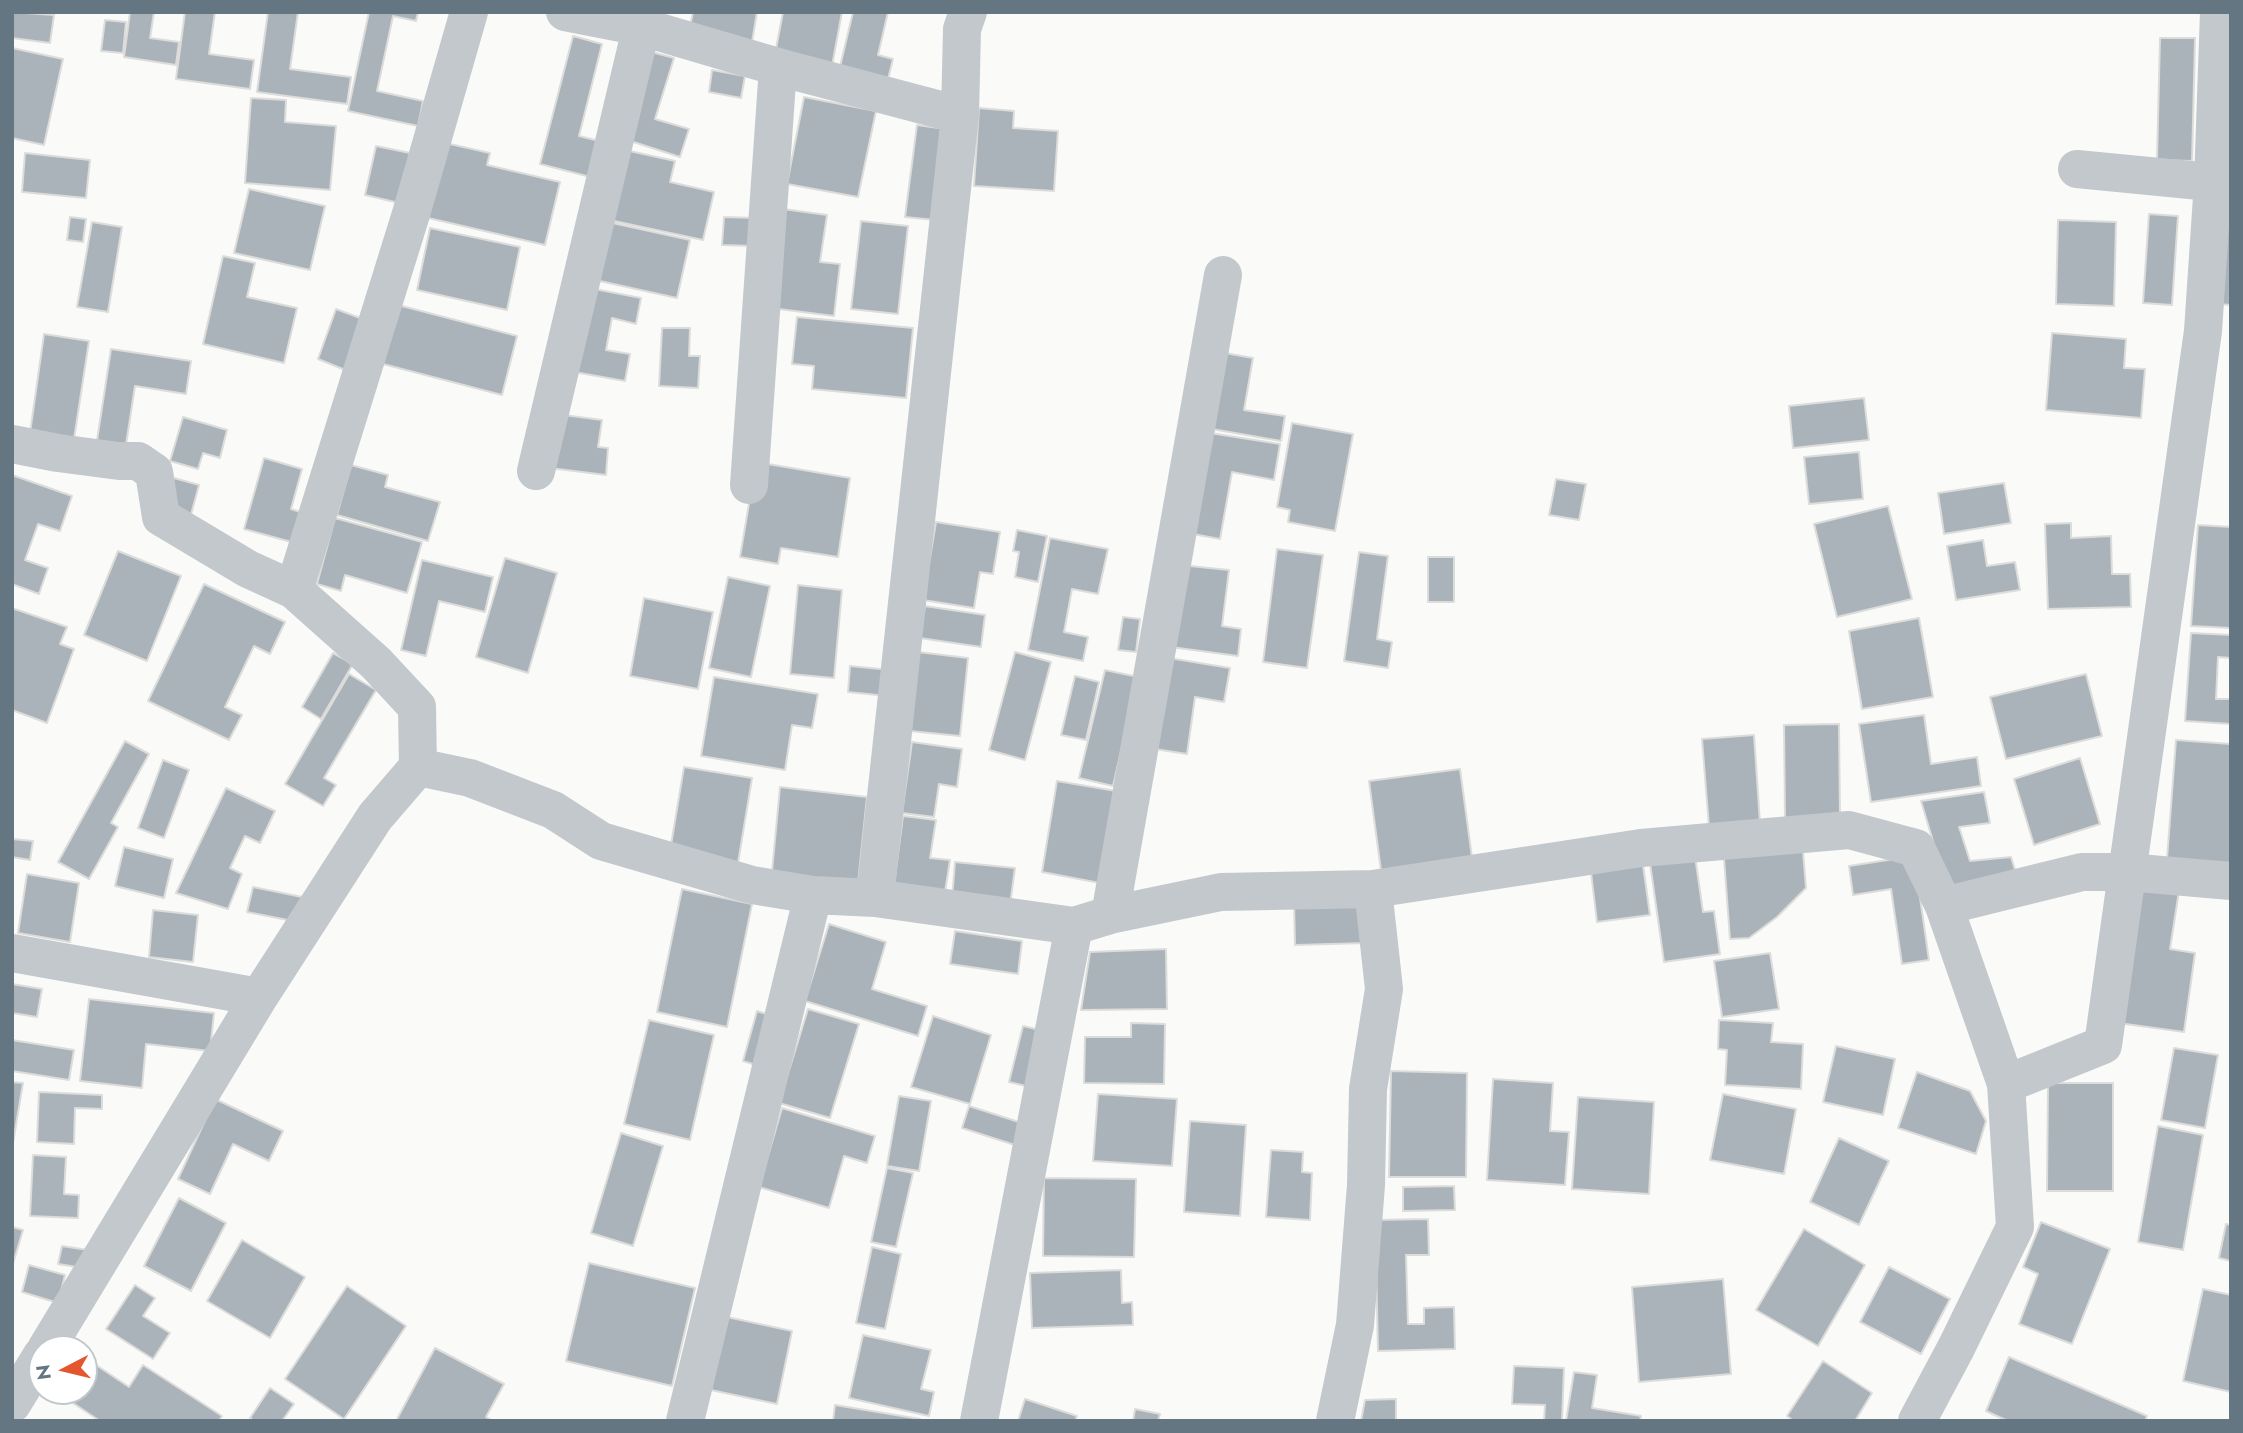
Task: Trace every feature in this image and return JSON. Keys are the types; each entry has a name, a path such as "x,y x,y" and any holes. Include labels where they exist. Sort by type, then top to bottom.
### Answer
{"street":[{"path":"294,590 411,214 469,12"},
{"path":"565,12 643,20 778,67 960,115"},
{"path":"875,898 960,115 962,29 968,12"},
{"path":"2006,1084 2103,1045 2222,183 2219,12"},
{"path":"536,471 643,20"},
{"path":"750,485 778,67"},
{"path":"2077,169 2222,183"},
{"path":"1110,915 1223,275"},
{"path":"12,444 58,453 138,461 154,472 161,517 248,569 294,590 376,663 417,707 418,767 375,817 259,997 54,1335"},
{"path":"418,767 470,778 552,810 601,841 752,885 813,895 875,898 1074,926 1110,915 1221,892 1373,890 1641,848 1849,830 1916,848 1944,906 2006,1084 2015,1227 1917,1421"},
{"path":"1944,906 2082,872 2127,872 2231,881"},
{"path":"1335,1421 1355,1325 1366,1185 1368,1089 1384,989 1373,890"},
{"path":"685,1421 813,895"},
{"path":"979,1421 1074,926"},
{"path":"12,953 259,997"},
{"path":"12,1404 28,1378"}],"building":[{"path":"12,12 54,15 50,43 12,38"},
{"path":"130,12 154,12 150,38 179,42 176,65 124,57"},
{"path":"185,12 215,12 209,54 254,60 250,89 176,79"},
{"path":"268,12 298,12 290,69 351,77 347,104 257,92"},
{"path":"369,12 418,12 416,21 393,16 377,91 423,101 418,126 348,111"},
{"path":"693,12 757,12 751,48 688,36"},
{"path":"783,12 842,12 832,66 775,54"},
{"path":"853,12 888,12 878,55 893,59 887,83 839,71"},
{"path":"105,20 126,22 123,53 101,51"},
{"path":"573,36 602,44 579,136 611,144 602,180 540,164"},
{"path":"2160,38 2195,38 2192,161 2157,160"},
{"path":"12,48 63,59 44,145 12,138"},
{"path":"644,50 674,58 655,119 689,129 680,157 618,137"},
{"path":"712,70 745,76 741,98 709,92"},
{"path":"804,97 876,111 858,197 787,184"},
{"path":"251,98 286,100 285,122 336,126 330,190 245,183"},
{"path":"979,108 1014,111 1013,128 1058,131 1054,191 974,186"},
{"path":"917,125 946,129 935,220 905,217"},
{"path":"441,142 490,153 487,165 560,182 545,245 424,217"},
{"path":"376,146 410,153 399,203 365,195"},
{"path":"616,148 675,161 670,182 714,192 703,240 600,218"},
{"path":"25,153 90,160 86,198 22,192"},
{"path":"249,189 325,206 310,270 234,253"},
{"path":"2227,205 2231,205 2231,305 2218,304"},
{"path":"783,209 827,215 820,262 840,264 834,316 771,308"},
{"path":"2149,214 2178,216 2172,305 2143,303"},
{"path":"70,217 86,219 83,242 67,240"},
{"path":"724,217 754,218 753,246 722,245"},
{"path":"599,220 690,240 677,298 586,278"},
{"path":"2058,220 2116,222 2114,306 2056,304"},
{"path":"861,221 908,226 898,314 851,309"},
{"path":"92,222 122,227 108,312 77,307"},
{"path":"430,228 520,247 507,310 417,290"},
{"path":"223,256 255,263 247,297 297,308 284,363 203,344"},
{"path":"579,286 641,298 636,324 612,318 606,350 630,354 625,381 563,370"},
{"path":"398,305 517,336 502,395 383,364"},
{"path":"336,309 368,321 350,372 318,359"},
{"path":"797,317 913,328 906,398 812,389 814,366 792,364"},
{"path":"662,328 690,328 689,356 700,356 698,388 659,386"},
{"path":"2052,333 2126,339 2124,368 2145,369 2141,418 2046,410"},
{"path":"44,334 89,341 74,439 30,433"},
{"path":"111,349 191,361 186,394 135,386 125,451 96,447"},
{"path":"1225,353 1253,358 1244,410 1285,416 1281,441 1212,429"},
{"path":"1864,398 1869,440 1793,448 1789,406"},
{"path":"556,414 602,420 598,447 608,448 606,475 550,468"},
{"path":"183,417 227,430 220,458 203,453 198,469 170,461"},
{"path":"1292,423 1353,434 1335,531 1288,522 1290,510 1277,507"},
{"path":"1210,433 1280,444 1274,480 1232,472 1220,539 1193,534"},
{"path":"1859,452 1863,499 1809,504 1804,457"},
{"path":"264,458 302,469 291,509 303,513 295,543 244,529"},
{"path":"756,462 850,478 838,557 781,548 778,564 740,557"},
{"path":"351,465 388,475 385,487 440,502 428,541 337,515"},
{"path":"12,475 72,496 60,531 38,524 25,560 48,568 39,594 12,584"},
{"path":"174,478 199,485 189,522 164,514"},
{"path":"1556,479 1586,484 1579,520 1549,515"},
{"path":"2004,483 2011,523 1944,534 1938,493"},
{"path":"1888,506 1912,599 1837,617 1814,524"},
{"path":"335,518 422,542 407,593 345,575 341,591 317,584"},
{"path":"936,522 1000,532 993,574 980,572 974,608 923,600"},
{"path":"2071,523 2071,538 2111,536 2112,574 2130,574 2131,607 2048,609 2045,524"},
{"path":"2198,525 2231,527 2231,628 2191,626"},
{"path":"1017,530 1047,536 1038,582 1015,577 1019,552 1013,551"},
{"path":"1050,538 1108,549 1098,594 1072,589 1064,632 1088,637 1083,661 1028,650"},
{"path":"1983,540 1987,566 2015,562 2020,590 1956,600 1947,546"},
{"path":"1277,549 1323,555 1307,668 1263,662"},
{"path":"118,551 181,576 147,661 84,635"},
{"path":"1359,552 1388,556 1377,639 1392,642 1388,668 1344,661"},
{"path":"1428,557 1454,557 1454,602 1428,602"},
{"path":"505,558 557,573 528,673 476,657"},
{"path":"422,560 493,577 485,612 439,601 426,656 401,650"},
{"path":"1180,565 1229,570 1222,626 1241,629 1238,656 1171,647"},
{"path":"728,577 770,586 751,677 709,668"},
{"path":"204,584 285,622 270,654 254,646 225,707 242,715 229,740 148,701"},
{"path":"798,585 842,590 834,678 790,674"},
{"path":"644,598 713,612 698,689 630,676"},
{"path":"925,606 985,615 981,647 920,638"},
{"path":"12,608 67,627 60,644 74,649 47,723 12,710"},
{"path":"1123,617 1140,619 1136,652 1118,650"},
{"path":"1919,618 1933,697 1862,709 1849,631"},
{"path":"2191,633 2231,635 2231,658 2218,657 2216,699 2231,699 2231,724 2185,721"},
{"path":"918,652 968,658 960,736 910,731"},
{"path":"1015,652 1051,662 1025,760 989,750"},
{"path":"333,653 353,664 321,719 302,707"},
{"path":"1169,658 1230,668 1224,702 1195,697 1187,754 1155,749"},
{"path":"850,666 890,670 887,696 848,692"},
{"path":"1105,670 1138,677 1113,786 1079,778"},
{"path":"349,674 376,690 324,778 336,785 323,806 285,784"},
{"path":"2086,674 2102,736 2006,759 1990,697"},
{"path":"1075,676 1099,682 1086,740 1061,735"},
{"path":"714,677 818,694 812,728 792,725 785,770 701,756"},
{"path":"1924,715 1931,764 1977,757 1981,786 1871,802 1859,724"},
{"path":"1839,724 1840,819 1785,819 1784,725"},
{"path":"1754,735 1760,823 1709,827 1702,739"},
{"path":"2176,740 2231,744 2231,864 2167,859"},
{"path":"125,741 149,754 111,823 118,827 89,879 58,862"},
{"path":"912,742 962,749 957,787 939,784 934,817 902,813"},
{"path":"2080,758 2100,824 2034,845 2014,779"},
{"path":"163,760 189,770 164,838 138,828"},
{"path":"684,767 752,778 738,863 670,851"},
{"path":"1460,769 1473,865 1382,878 1369,781"},
{"path":"1057,781 1116,791 1100,883 1042,872"},
{"path":"780,787 867,797 857,892 771,882"},
{"path":"226,788 275,811 260,843 245,836 230,868 242,874 228,909 176,893"},
{"path":"1984,792 1990,823 1959,827 1970,861 2011,857 2019,883 1950,898 1921,801"},
{"path":"903,816 936,820 930,858 950,860 945,892 894,885"},
{"path":"12,839 33,841 30,860 12,857"},
{"path":"1802,839 1806,888 1777,917 1749,938 1730,939 1723,845"},
{"path":"124,847 173,859 164,898 115,886"},
{"path":"1695,856 1703,912 1714,911 1720,954 1664,962 1650,863"},
{"path":"1914,856 1929,960 1902,964 1891,889 1853,895 1849,866"},
{"path":"955,862 1015,868 1010,905 952,899"},
{"path":"1643,865 1650,915 1597,922 1591,872"},
{"path":"27,874 79,883 70,942 18,933"},
{"path":"2130,885 2179,891 2170,949 2195,953 2184,1032 2111,1022"},
{"path":"253,887 307,898 303,923 247,912"},
{"path":"682,889 752,904 727,1027 657,1012"},
{"path":"1365,899 1367,943 1295,945 1294,902"},
{"path":"153,910 198,915 193,962 149,957"},
{"path":"829,924 886,942 872,989 927,1006 918,1036 805,1001"},
{"path":"955,931 1022,941 1018,974 950,964"},
{"path":"1166,949 1167,1009 1081,1010 1090,952"},
{"path":"1770,953 1779,1009 1722,1017 1714,961"},
{"path":"12,984 42,989 37,1017 12,1013"},
{"path":"89,999 214,1013 210,1051 146,1044 142,1088 80,1081"},
{"path":"808,1009 859,1024 830,1118 779,1103"},
{"path":"757,1011 775,1017 762,1067 743,1061"},
{"path":"933,1016 991,1035 970,1104 911,1087"},
{"path":"649,1020 714,1035 690,1140 624,1124"},
{"path":"1719,1020 1773,1023 1771,1042 1803,1044 1801,1089 1725,1085 1727,1050 1718,1049"},
{"path":"1131,1023 1165,1024 1164,1084 1084,1083 1085,1037 1131,1037"},
{"path":"1023,1026 1044,1031 1030,1087 1009,1082"},
{"path":"12,1040 74,1050 69,1080 12,1071"},
{"path":"1836,1046 1895,1059 1883,1115 1823,1102"},
{"path":"2174,1048 2218,1055 2205,1128 2161,1120"},
{"path":"1391,1071 1467,1073 1466,1177 1389,1177"},
{"path":"1917,1072 1970,1091 1986,1121 1976,1154 1898,1128"},
{"path":"1493,1079 1553,1083 1550,1131 1569,1132 1565,1185 1487,1180"},
{"path":"12,1082 23,1083 12,1149"},
{"path":"2048,1083 2113,1083 2113,1191 2047,1191"},
{"path":"39,1092 102,1095 102,1109 75,1108 74,1144 37,1142"},
{"path":"1098,1094 1177,1099 1172,1166 1093,1161"},
{"path":"1723,1094 1796,1109 1784,1174 1710,1160"},
{"path":"899,1096 931,1101 919,1171 887,1166"},
{"path":"1578,1097 1654,1102 1649,1194 1572,1189"},
{"path":"215,1099 283,1131 269,1161 233,1144 210,1194 178,1179"},
{"path":"969,1106 1025,1124 1018,1146 962,1128"},
{"path":"782,1108 875,1136 867,1163 844,1156 829,1208 759,1187"},
{"path":"1190,1121 1246,1125 1240,1216 1184,1212"},
{"path":"2158,1126 2203,1135 2183,1250 2138,1242"},
{"path":"621,1133 663,1146 633,1246 591,1233"},
{"path":"1839,1138 1889,1161 1859,1225 1810,1202"},
{"path":"1271,1150 1303,1152 1302,1172 1312,1173 1310,1220 1266,1217"},
{"path":"33,1155 66,1157 64,1194 79,1195 78,1218 30,1216"},
{"path":"887,1168 913,1173 896,1247 871,1242"},
{"path":"1044,1178 1136,1179 1134,1257 1043,1256"},
{"path":"1454,1186 1455,1210 1403,1211 1403,1187"},
{"path":"179,1198 226,1223 191,1291 144,1266"},
{"path":"1428,1219 1429,1255 1406,1255 1408,1324 1424,1324 1424,1308 1454,1307 1455,1349 1378,1351 1375,1220"},
{"path":"2041,1222 2110,1249 2072,1344 2019,1324 2038,1274 2023,1267"},
{"path":"2226,1224 2231,1225 2231,1261 2219,1258"},
{"path":"12,1227 23,1230 12,1267"},
{"path":"1804,1229 1865,1265 1818,1346 1756,1310"},
{"path":"242,1240 305,1277 270,1338 207,1301"},
{"path":"62,1246 88,1250 84,1268 58,1264"},
{"path":"872,1247 901,1254 885,1329 856,1323"},
{"path":"589,1263 695,1288 672,1386 566,1361"},
{"path":"29,1265 65,1275 58,1303 22,1292"},
{"path":"1889,1267 1950,1299 1921,1354 1860,1322"},
{"path":"1121,1270 1122,1303 1132,1302 1133,1325 1032,1328 1030,1273"},
{"path":"1723,1279 1731,1374 1639,1382 1632,1287"},
{"path":"135,1285 155,1298 143,1316 170,1333 153,1359 106,1329"},
{"path":"347,1286 406,1326 344,1419 285,1379"},
{"path":"2203,1289 2231,1295 2231,1392 2183,1381"},
{"path":"727,1317 792,1331 777,1404 711,1390"},
{"path":"863,1335 931,1350 921,1389 934,1392 929,1416 849,1398"},
{"path":"435,1348 504,1384 486,1417 493,1421 396,1421"},
{"path":"2009,1357 2147,1416 2145,1421 2008,1421 1986,1411"},
{"path":"1823,1361 1872,1393 1855,1421 1794,1421 1787,1416"},
{"path":"143,1365 222,1416 219,1421 100,1421 76,1405 98,1405 98,1366 129,1387"},
{"path":"1514,1366 1564,1368 1562,1421 1544,1421 1545,1405 1512,1404"},
{"path":"1574,1372 1597,1375 1592,1408 1641,1416 1640,1421 1566,1421"},
{"path":"270,1388 294,1404 282,1421 254,1421 250,1418"},
{"path":"1025,1399 1077,1416 1075,1421 1018,1421"},
{"path":"1396,1399 1396,1421 1361,1421 1365,1400"},
{"path":"835,1405 920,1419 920,1421 833,1421"},
{"path":"1135,1409 1160,1414 1158,1421 1133,1421"}]}
